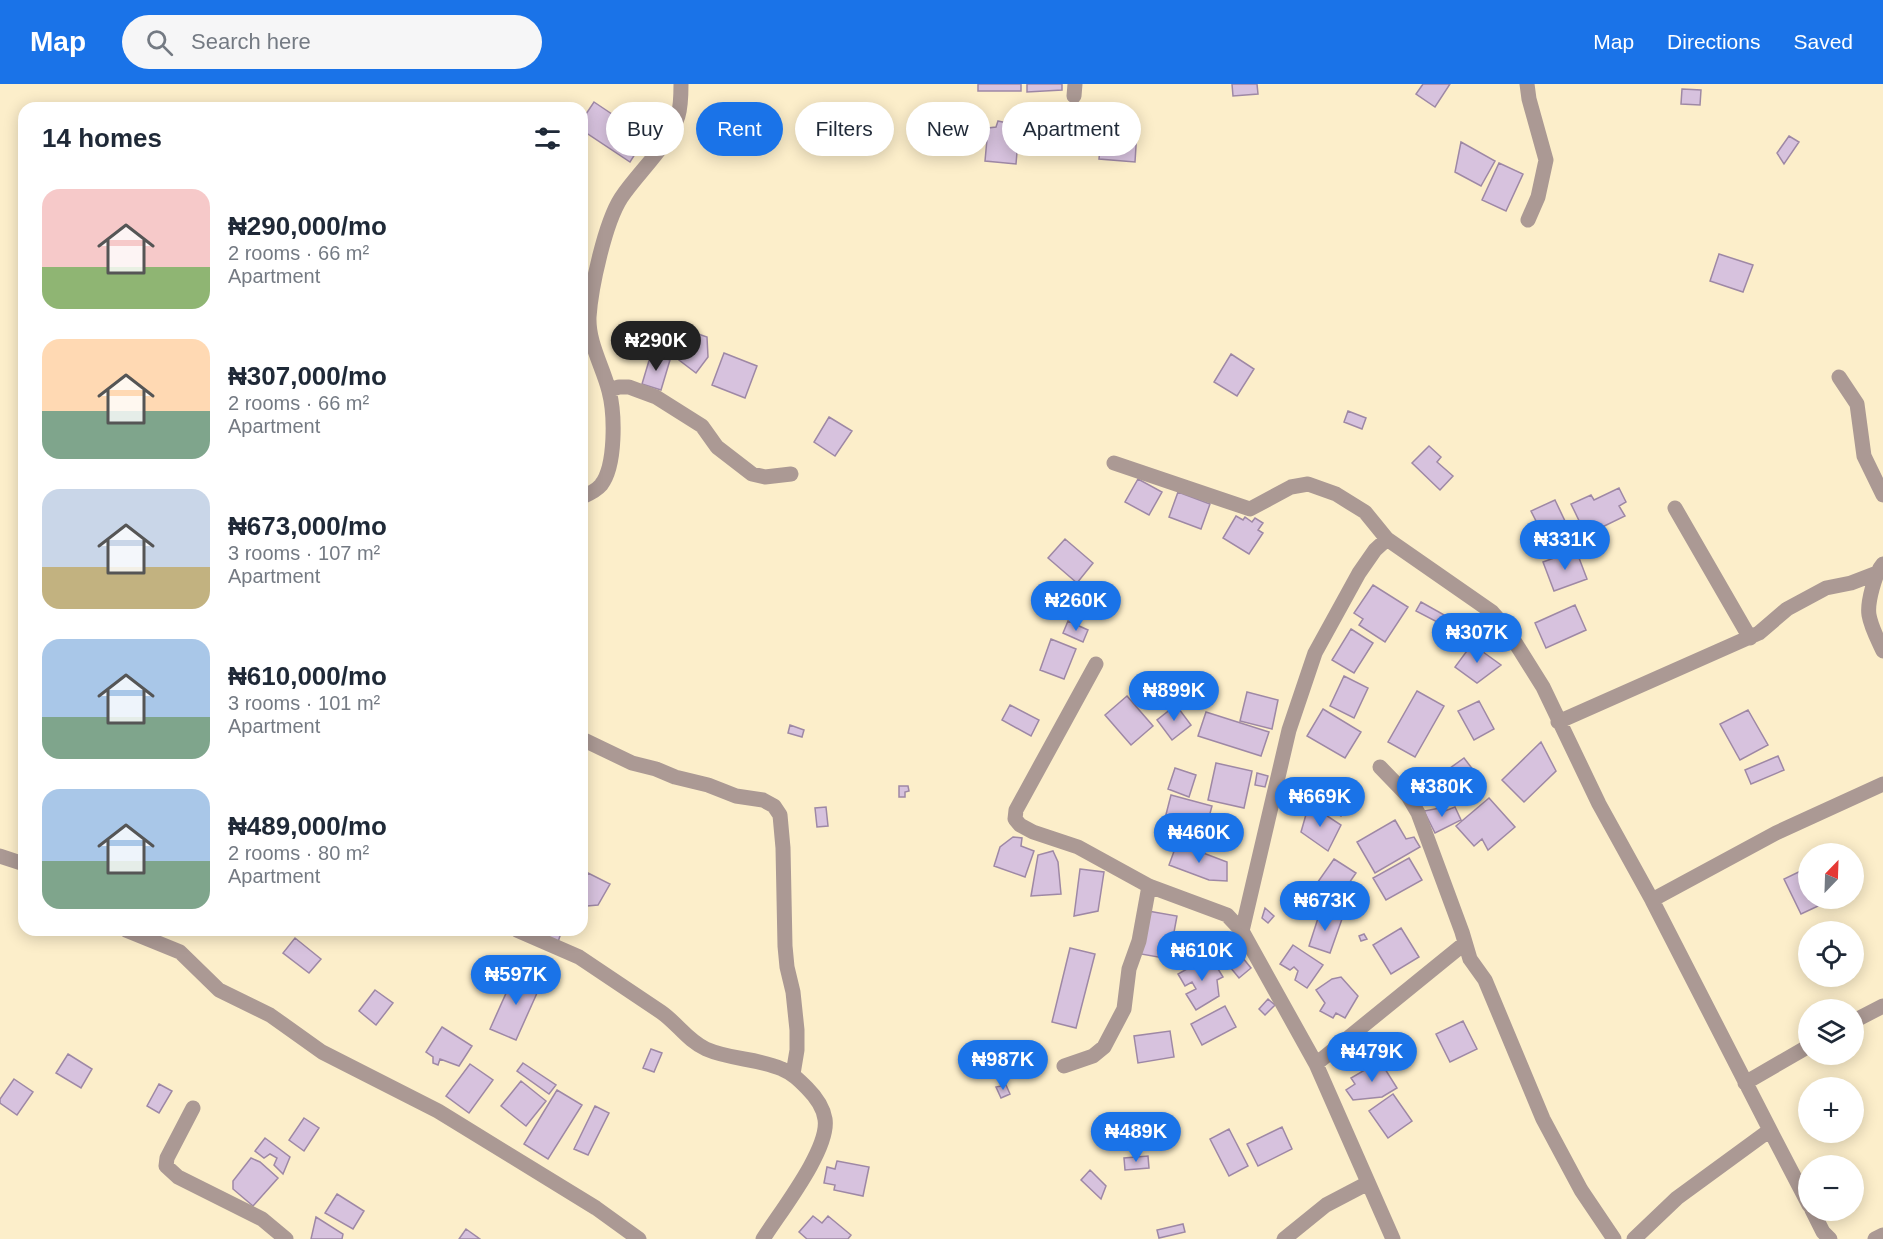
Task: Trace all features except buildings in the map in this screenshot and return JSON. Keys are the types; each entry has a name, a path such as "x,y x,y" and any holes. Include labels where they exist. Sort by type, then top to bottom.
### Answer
{"street":[{"path":"588,495 601,484 608,472 612,443 612,404 591,338 589,319 600,257 619,200 674,127 679,113 681,84"},
{"path":"1527,84 1546,160 1538,197 1528,220"},
{"path":"1839,377 1857,404 1864,456 1883,495"},
{"path":"609,390 629,387 656,397 702,426 717,447 752,474 765,477 791,474"},
{"path":"1114,463 1250,509 1291,487 1308,484 1317,486 1336,494 1365,512 1387,539 1492,612 1506,628 1533,669 1599,804 1652,900 1798,1185"},
{"path":"1675,508 1750,638"},
{"path":"1242,931 1289,730 1316,653 1359,573 1375,550 1387,539"},
{"path":"1558,722 1750,638 1766,628 1787,609 1821,591 1851,583 1880,569"},
{"path":"1880,569 1869,614 1883,651"},
{"path":"1096,664 1016,810 1015,819 1026,829 1078,847 1149,886 1227,915 1242,931 1316,1064 1393,1239"},
{"path":"588,742 632,764 656,768 675,777 708,785 736,796 763,800 774,806 780,815 783,826 785,946 797,1030 798,1050 793,1074"},
{"path":"1380,767 1408,796 1418,813 1470,959 1485,980 1544,1119 1581,1190 1614,1239"},
{"path":"1652,900 1776,833 1883,784"},
{"path":"0,856 18,862"},
{"path":"1064,1066 1093,1056 1104,1047 1124,1009 1129,969 1139,941 1149,886"},
{"path":"141,936 180,952 219,990 270,1015 322,1052 438,1111 596,1208 639,1239"},
{"path":"531,936 579,957 661,1011 691,1040 706,1049 728,1056 763,1062 793,1074 822,1106 826,1120 825,1134 820,1148 814,1161 763,1239"},
{"path":"1316,1064 1465,943"},
{"path":"1864,1015 1883,1005"},
{"path":"1745,1083 1798,1052"},
{"path":"193,1108 167,1158 166,1166 170,1171 262,1219 286,1239"},
{"path":"1634,1239 1677,1198 1770,1130"},
{"path":"1284,1239 1326,1205 1368,1183"},
{"path":"1818,1221 1830,1239"},
{"path":"1875,1239 1883,1235"}]}
